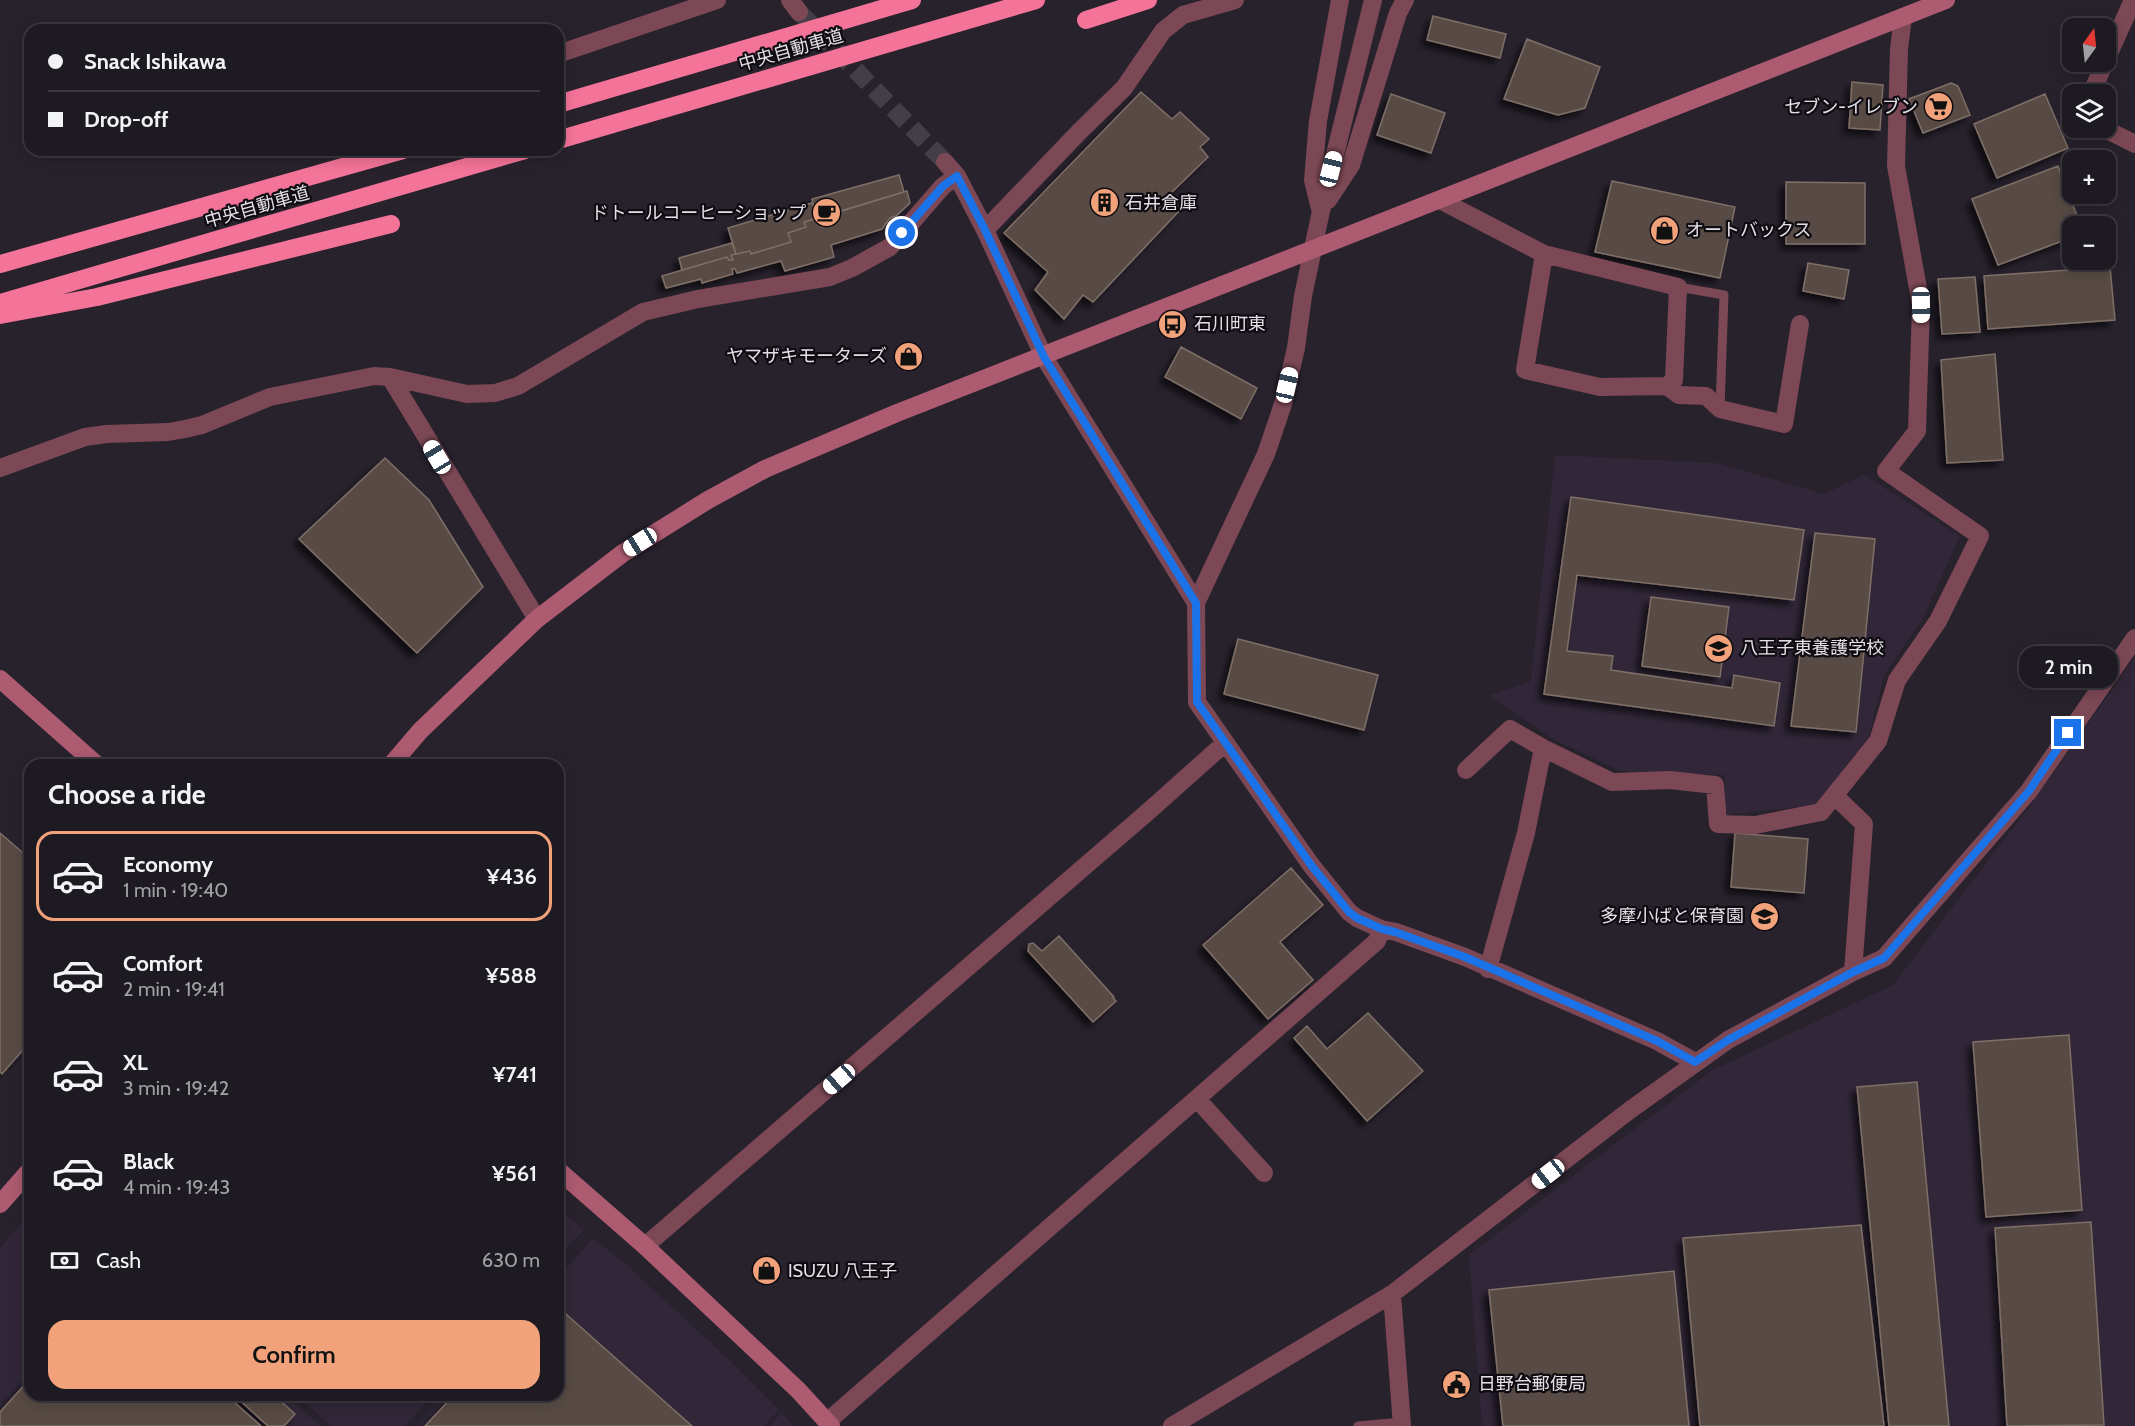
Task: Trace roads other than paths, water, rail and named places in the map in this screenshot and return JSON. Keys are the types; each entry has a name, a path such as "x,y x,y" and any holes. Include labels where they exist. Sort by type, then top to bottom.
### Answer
{"highway":[{"name":"中央自動車道","path":"564,102 912,0"},
{"name":"中央自動車道","path":"564,138 1036,0"},
{"path":"1086,20 1148,0"},
{"name":"中央自動車道","path":"0,264 382,156"},
{"name":"中央自動車道","path":"0,303 504,156"},
{"path":"0,315 97,297 391,224"}],"street":[{"path":"564,52 717,0"},
{"path":"985,230 1078,132 1124,88 1162,31 1184,15 1235,0"},
{"path":"1321,211 1312,180 1318,121 1340,0"},
{"path":"1373,0 1321,211 1303,296 1296,348 1283,404 1266,454 1196,603 1197,702 1311,865 1349,912 1357,918 1382,929 1465,957 1657,1041 1695,1062"},
{"path":"1321,211 1352,165 1398,13 1405,0"},
{"path":"2116,38 2133,0"},
{"path":"396,759 420,731 537,619 622,553 708,500 765,469 885,418 1939,1"},
{"path":"1466,770 1510,729 1612,782 1670,780 1715,785 1718,824 1755,825 1821,812 1878,741 1897,680 1938,621 1980,536 1886,471 1917,431 1922,327 1919,295 1896,166 1899,49 1903,17"},
{"path":"2116,134 2135,144"},
{"path":"945,162 957,176 985,230 1044,357 1196,603"},
{"path":"0,468 85,437 185,429 202,425 270,397 374,376 390,377 467,394 495,393 518,386 643,312 698,299 830,277 852,268 890,247 943,186 957,176"},
{"path":"1440,200 1544,254 1678,286 1674,380 1667,386"},
{"path":"1544,254 1525,370 1600,387 1667,386 1679,395 1706,396 1720,409 1784,424 1800,324"},
{"path":"390,377 537,619"},
{"path":"1172,1426 1392,1294 1695,1062 1728,1040 1853,972 1884,958 2029,791 2135,638"},
{"path":"0,680 90,759"},
{"path":"645,1246 1079,872 1225,743"},
{"path":"1488,969 1526,833 1543,748"},
{"path":"1835,796 1864,824 1853,972"},
{"path":"564,1175 645,1246 830,1424 1377,941 1382,929"},
{"path":"1197,1099 1264,1173"},
{"path":"0,1204 24,1177"},
{"path":"1392,1294 1402,1424"}],"lane":[{"path":"1678,286 1724,295 1720,409"},
{"path":"1358,1426 1402,1424"}],"tunnel":[{"path":"799,12 945,162"}],"place":[{"name":"セブン-イレブン","path":"1939,107"},
{"name":"石井倉庫","path":"1104,203"},
{"name":"ドトールコーヒーショップ","path":"827,213"},
{"name":"オートバックス","path":"1665,230"},
{"name":"石川町東","path":"1173,324"},
{"name":"ヤマザキモーターズ","path":"908,356"},
{"name":"八王子東養護学校","path":"1719,648"},
{"name":"多摩小ばと保育園","path":"1765,916"},
{"name":"ISUZU 八王子","path":"767,1271"},
{"name":"日野台郵便局","path":"1457,1384"}]}
